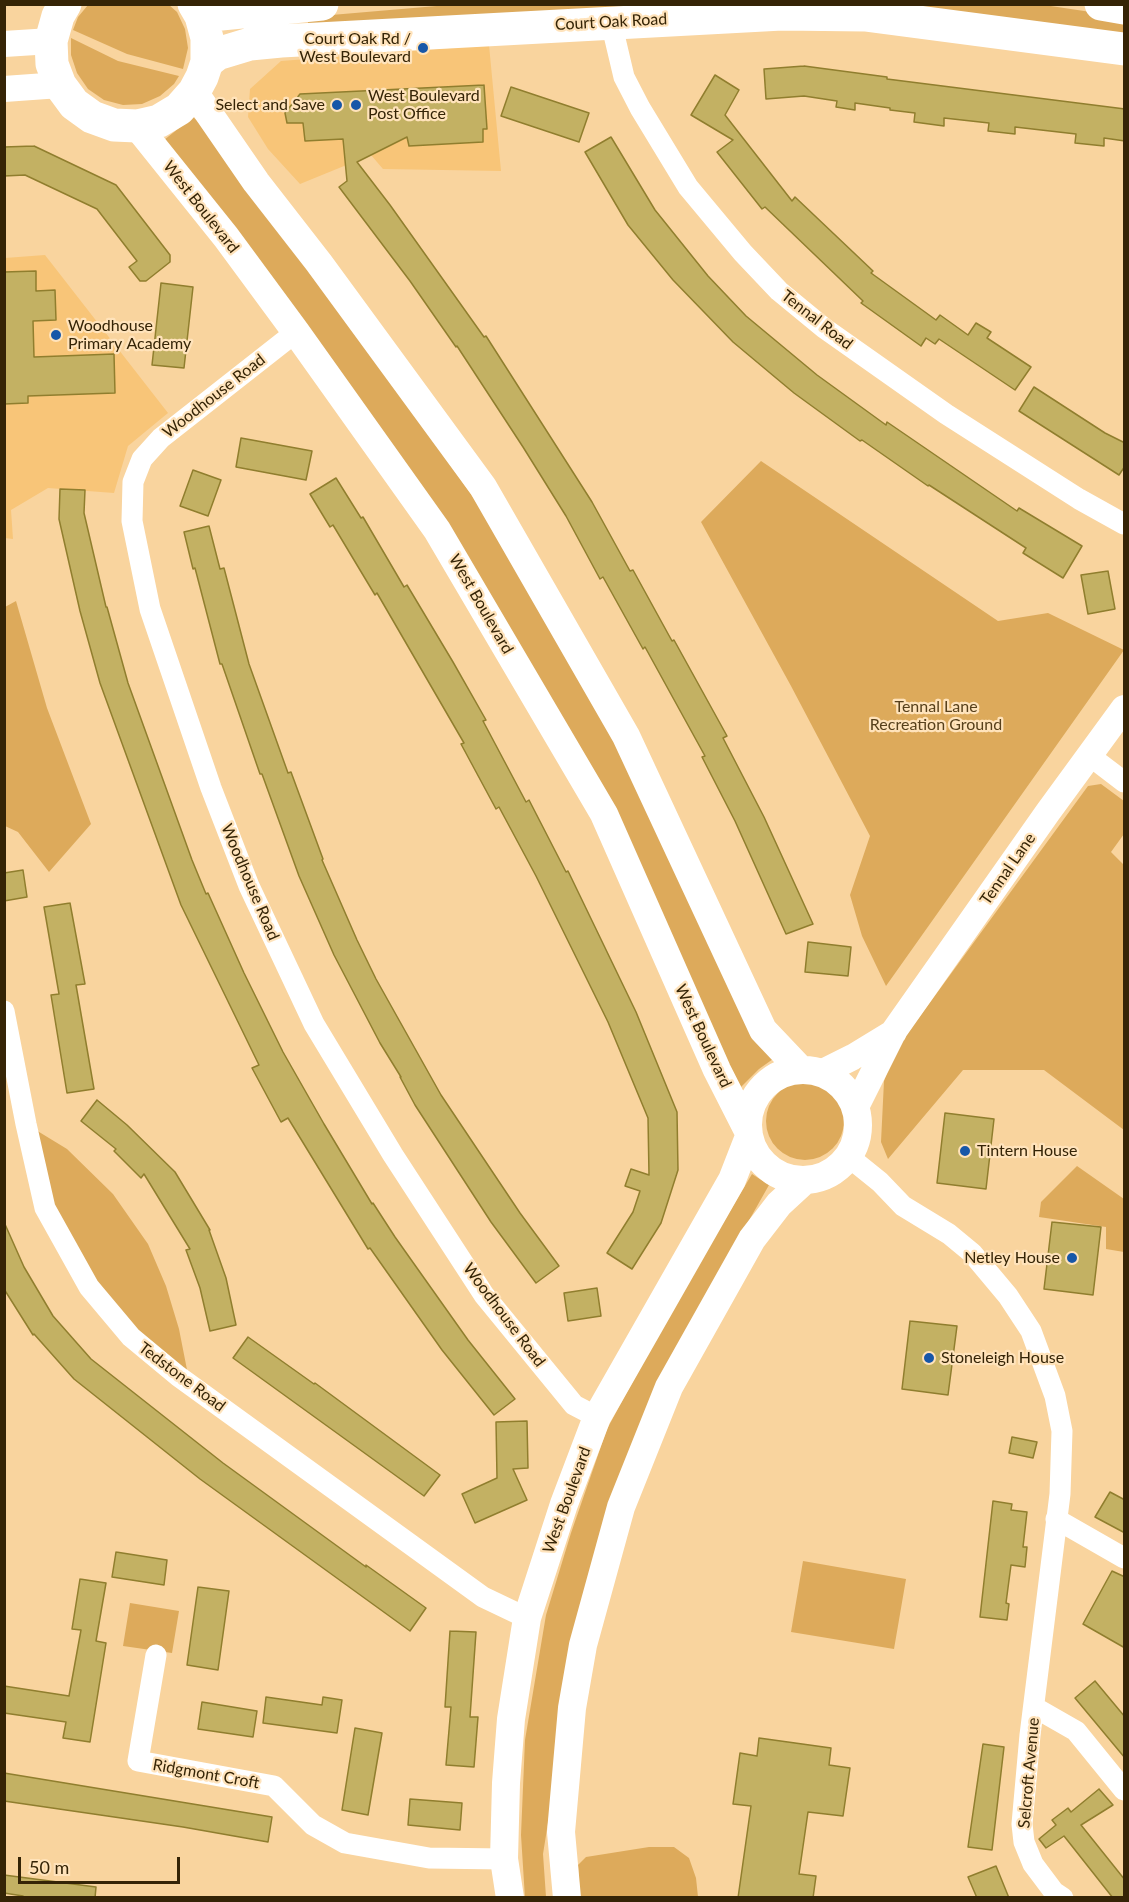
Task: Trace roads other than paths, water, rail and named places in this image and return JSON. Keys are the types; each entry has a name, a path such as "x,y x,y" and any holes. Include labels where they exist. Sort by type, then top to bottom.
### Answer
{"main road":[{"path":"65,4 57,16 51,41 52,64 60,85 74,104 92,117 114,125 137,126 159,121 179,109 194,92 202,77 207,62 207,38 197,10 322,4"},
{"path":"1101,4 1125,8"},
{"name":"Court Oak Road","path":"207,62 217,54 250,44 280,41 802,9 1125,49"},
{"path":"194,92 256,182 320,263 483,487 626,736 763,1030 811,1071 843,1086 856,1107 859,1132 849,1157 830,1175 804,1181 779,1176 760,1161 748,1134 752,1101 772,1078 811,1071"},
{"name":"West Boulevard","path":"137,126 226,237 438,530 604,814 717,1070 748,1134 732,1180 597,1418 564,1504 527,1618 511,1719 504,1859 510,1898"},
{"path":"554,1898 572,1708 583,1645 621,1507 669,1387 752,1239 778,1204 804,1181"},
{"path":"561,1832 567,1898"}],"street":[{"name":"Tennal Road","path":"611,22 624,77 688,188 743,253 779,291 824,328 946,414 1079,499 1125,524"},
{"path":"4,44 51,41"},
{"path":"4,89 60,85"},
{"name":"Woodhouse Road","path":"296,332 161,438 142,459 133,482 132,521 150,609 211,788 249,886 314,1024 393,1155 484,1295 574,1404 597,1418"},
{"name":"Tennal Lane","path":"856,1107 894,1031 1048,812 1125,708"},
{"path":"1090,756 1125,782"},
{"name":"Tedstone Road","path":"4,1011 45,1208 89,1287 131,1337 178,1376 483,1597 527,1618"},
{"name":"Tennal Lane","path":"811,1071 854,1057 894,1031"},
{"name":"Selcroft Avenue","path":"849,1157 880,1182 903,1206 949,1234 972,1253 1008,1296 1031,1331 1055,1395 1062,1431 1060,1494 1023,1800 1023,1833 1033,1864 1054,1892 1063,1898"},
{"path":"1056,1519 1125,1558"},
{"name":"Ridgmont Croft","path":"156,1655 138,1761 274,1786 313,1825 345,1843 429,1858 504,1859"},
{"name":"Selcroft Avenue","path":"1034,1707 1076,1731 1125,1790"}],"place":[{"name":"Court Oak Rd / West Boulevard","path":"423,48"},
{"name":"Select and Save","path":"337,105"},
{"name":"West Boulevard Post Office","path":"356,105"},
{"name":"Woodhouse Primary Academy","path":"56,335"},
{"name":"Tintern House","path":"965,1151"},
{"name":"Netley House","path":"1072,1258"},
{"name":"Stoneleigh House","path":"929,1358"}],"park label":[{"name":"Tennal Lane Recreation Ground","path":"936,716"}]}
